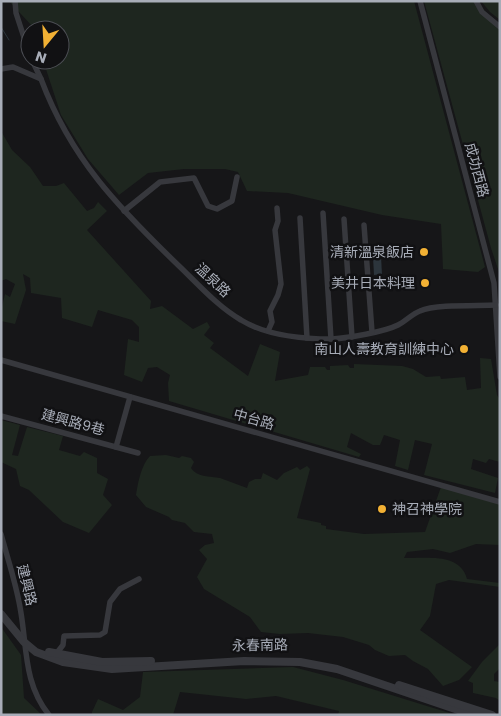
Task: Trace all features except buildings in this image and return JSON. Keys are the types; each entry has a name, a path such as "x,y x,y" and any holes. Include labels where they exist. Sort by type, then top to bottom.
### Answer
{"street":[{"path":"15,1 20,25"},
{"name":"成功西路","path":"420,1 494,283 500,377"},
{"path":"476,1 482,12 500,27"},
{"path":"1,69 13,67 41,79"},
{"name":"溫泉路","path":"37,70 53,109 71,143 99,183 124,211 218,303 241,320 268,331 307,338 331,339 352,337 400,325 421,310 496,305"},
{"path":"124,211 160,182 186,178 194,178 208,206 218,209 232,201 236,177"},
{"path":"268,331 272,322 270,311 281,284 275,230 278,221 278,208"},
{"path":"323,213 331,339"},
{"path":"300,218 307,338"},
{"path":"344,219 352,337"},
{"path":"364,225 372,332"},
{"name":"中台路","path":"1,360 500,502"},
{"path":"116,447 130,397"},
{"name":"建興路9巷","path":"1,416 138,453"},
{"name":"建興路","path":"1,534 21,614 32,688 39,702 49,715"},
{"path":"56,654 63,645 64,636 100,635 105,632 110,602 120,589 139,579"},
{"name":"永春南路","path":"1,614 24,642 36,652 63,662 112,669 284,658"},
{"name":"永春南路","path":"24,642 56,654 102,662 284,658 326,664 473,713 492,715"}],"shaded area":[{"path":"9,1 414,1 485,267 478,272 443,269 441,224 382,215 288,193 247,191 238,172 225,169 184,169 148,173 119,195 88,159 61,115 46,70 70,70 70,20 26,20"},
{"path":"424,1 474,1 500,25 500,275 491,248"},
{"path":"481,1 500,1 500,20 490,12"},
{"path":"1,131 12,150 30,167 43,186 56,186 64,183 87,211 94,208 98,202 107,211 87,230 151,301 150,309 162,306 193,329 207,322 210,327 204,335 214,343 210,348 248,376 260,344 280,352 275,381 308,375 310,367 325,367 327,370 330,370 330,366 348,365 350,368 354,368 354,364 402,366 413,369 426,377 440,376 441,379 465,377 467,390 481,388 480,358 491,359 497,395 500,400 500,462 489,459 486,463 473,459 471,469 498,478 495,493 424,475 432,444 415,440 408,470 395,466 400,440 384,435 380,445 373,445 351,433 347,447 361,454 359,457 169,401 168,383 170,375 157,367 148,368 142,382 124,375 128,339 139,342 139,327 132,320 98,310 92,327 62,318 61,298 31,293 30,278 23,274 26,290 15,324 1,321 5,294 10,297 15,284 6,279 1,281"},
{"path":"373,257 381,257 382,274 374,275"},
{"path":"1,420 20,425 12,455 18,456 27,427 63,436 59,450 80,456 84,452 97,458 97,473 108,479 103,495 112,505 89,533 63,522 29,490 20,486 16,469 1,462"},
{"path":"166,455 191,458 194,462 191,468 197,474 220,478 247,488 249,482 261,479 263,473 277,480 284,473 297,467 300,470 307,466 310,469 297,518 321,523 321,525 326,526 326,529 364,534 425,532 441,487 500,503 500,545 476,544 450,553 433,549 407,552 404,558 431,558 450,561 457,564 463,570 467,579 500,583 500,587 449,580 436,584 430,616 420,630 472,667 459,680 443,686 428,669 405,655 389,656 369,645 343,637 308,633 280,634 261,632 250,617 204,589 197,577 207,559 199,550 205,545 214,543 212,534 194,532 185,523 172,520 146,507 136,495 140,474 150,456"},
{"path":"1,627 21,655 24,698 42,715 1,715"},
{"path":"500,644 500,668 494,674 494,681 500,682 500,701 496,698 473,693 473,683 468,681 482,662"},
{"path":"293,667 343,680 456,715 338,715 339,711 276,696 246,699 180,692 173,715 92,715 98,699 123,710 140,697 143,672"}],"waterway":[{"path":"1,27 9,40"}],"place":[{"name":"清新溫泉飯店","path":"424,252"},
{"name":"美井日本料理","path":"425,283"},
{"name":"南山人壽教育訓練中心","path":"464,349"},
{"name":"神召神學院","path":"382,509"}]}
